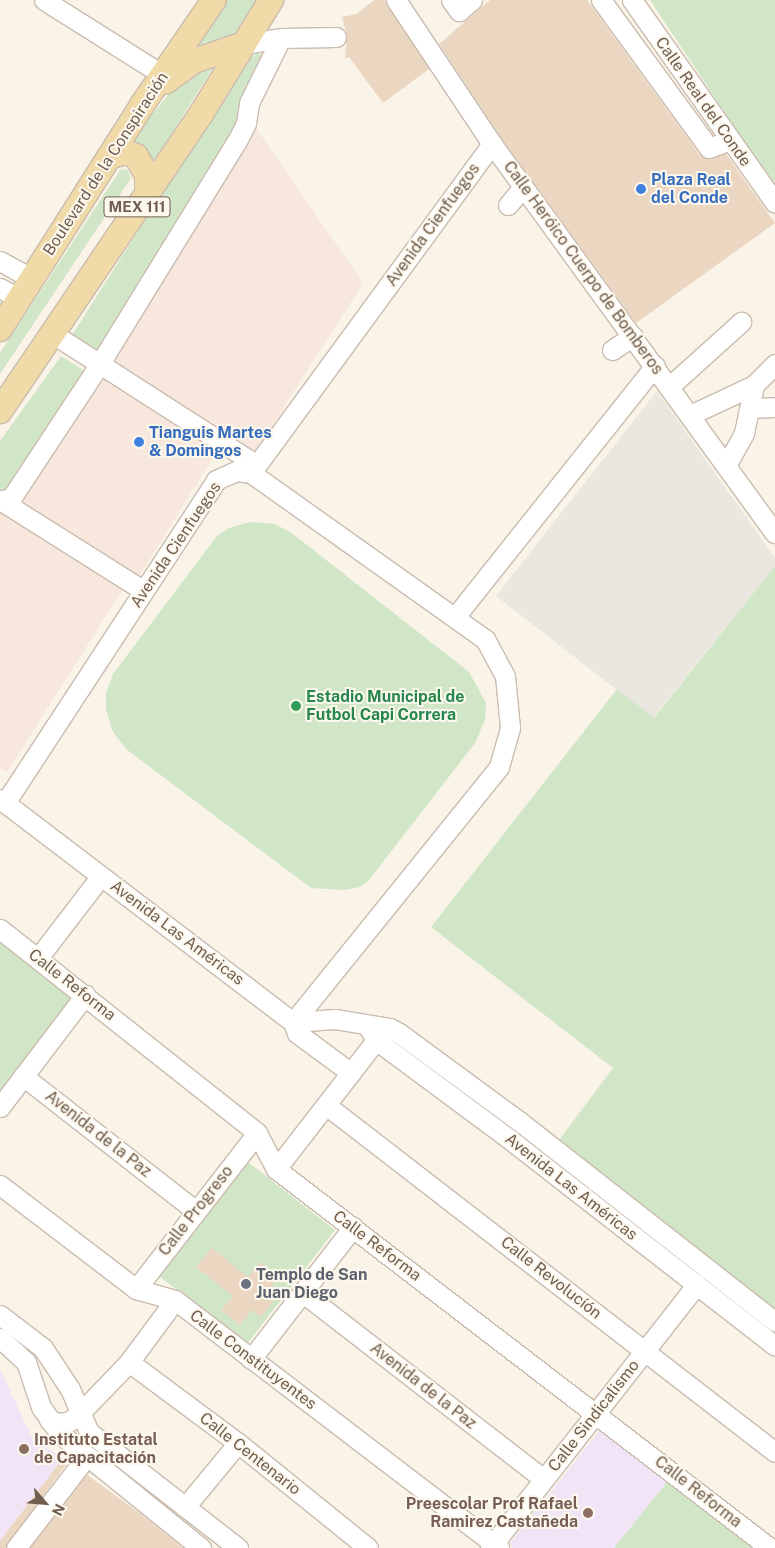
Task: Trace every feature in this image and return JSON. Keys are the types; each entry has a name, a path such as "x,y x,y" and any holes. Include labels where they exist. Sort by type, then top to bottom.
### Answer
{"main road":[{"name":"Boulevard de la Conspiración","path":"0,329 142,104 214,0"},
{"name":"MEX 111","path":"0,411 28,373 147,192 201,114 271,0"},
{"path":"142,104 194,62 244,44"},
{"path":"109,157 126,152 136,156 147,174 147,192"},
{"path":"0,386 28,373"}],"street":[{"path":"44,0 163,74"},
{"name":"Calle Heróico Cuerpo de Bomberos","path":"396,0 492,144 727,464 775,533"},
{"path":"451,0 459,10 472,0"},
{"path":"601,0 709,148 730,140"},
{"name":"Calle Real del Conde","path":"632,0 775,203"},
{"path":"244,44 281,38 336,37"},
{"path":"0,500 12,497 99,365 237,141 246,123 249,103 281,38"},
{"name":"Avenida Cienfuegos","path":"3,801 216,480 236,471 254,469 492,144"},
{"path":"508,204 523,187"},
{"path":"3,296 89,188"},
{"path":"0,260 22,273"},
{"path":"670,386 741,322"},
{"path":"53,334 254,469 485,639 505,676 510,728 499,767 293,1022 297,1033 351,1072"},
{"path":"612,350 633,336"},
{"path":"690,415 754,385 775,364"},
{"path":"455,617 655,366"},
{"path":"727,464 744,433 754,385"},
{"path":"750,408 775,407"},
{"path":"0,500 144,590"},
{"name":"Avenida Las Américas","path":"3,801 293,1022 334,1019 378,1031 519,1121 775,1322"},
{"path":"38,958 101,876"},
{"name":"Calle Reforma","path":"0,929 257,1133 276,1170 353,1227 770,1548"},
{"path":"0,1106 85,995"},
{"path":"276,1170 351,1072 378,1031"},
{"name":"Avenida Las Américas","path":"378,1031 508,1138 775,1346"},
{"name":"Avenida de la Paz","path":"23,1076 196,1211"},
{"name":"Calle Revolucíón","path":"326,1105 775,1452"},
{"path":"508,1138 519,1121"},
{"name":"Calle Progreso","path":"136,1290 257,1133"},
{"name":"Calle Constituyentes","path":"0,1186 136,1290 175,1300 494,1547"},
{"path":"251,1359 353,1227"},
{"name":"Calle Sindicalismo","path":"494,1547 544,1479 697,1284"},
{"path":"720,1303 732,1288"},
{"name":"Avenida de la Paz","path":"303,1293 544,1479"},
{"path":"49,1420 59,1423 70,1421 80,1413 129,1362 175,1300"},
{"path":"0,1315 43,1348 64,1381 89,1432 185,1507 228,1545"},
{"path":"0,1338 26,1362 49,1420 88,1456 201,1548"},
{"name":"Calle Centenario","path":"129,1362 238,1443 368,1548"},
{"path":"36,1391 42,1382 52,1378 64,1381"},
{"path":"185,1507 238,1443"},
{"path":"16,1548 88,1456"}],"shaded area":[{"name":"Tianguis Martes & Domingos","path":"252,122 363,283 256,451 228,433 139,577 123,589 7,772 0,768 0,508"},
{"path":"657,391 775,558 775,566 653,718 496,596"},
{"name":"Instituto Estatal de Capacitación","path":"0,1369 33,1440 63,1458 0,1541"},
{"name":"Preescolar Prof Rafael Ramirez Castañeda","path":"601,1429 667,1482 614,1548 513,1548 509,1544"}],"green space":[{"path":"220,0 257,0 230,41 206,42 193,48"},
{"path":"650,0 775,0 775,183 743,140"},
{"path":"258,53 264,56 241,123 102,354 72,335 247,60"},
{"path":"221,55 150,168 124,149 182,78"},
{"path":"127,169 131,178 0,374 0,353 120,170"},
{"path":"61,356 88,373 0,496 0,441"},
{"name":"Estadio Municipal de Futbol Capi Correra","path":"250,522 275,524 293,534 469,672 486,703 485,720 475,743 369,880 360,887 346,890 311,888 126,749 113,732 106,710 106,693 113,674 217,536 229,528"},
{"path":"775,566 775,1313 556,1144 613,1068 431,927 617,689 654,718"},
{"path":"0,938 78,997 0,1098"},
{"path":"248,1162 335,1230 247,1344 159,1276"},
{"path":"667,1482 752,1548 614,1548"}],"building":[{"path":"374,0 385,0 429,69 383,103 349,57 345,58 347,36 342,17 357,14"},
{"name":"Plaza Real del Conde","path":"490,0 587,0 700,155 706,159 726,154 775,223 636,323 501,138 439,44"},
{"name":"Templo de San Juan Diego","path":"212,1248 248,1277 260,1262 279,1277 267,1291 276,1298 261,1317 252,1310 240,1325 221,1310 233,1296 196,1267"},
{"path":"63,1458 68,1462 5,1548 0,1548 0,1541"},
{"path":"87,1475 141,1514 183,1548 30,1548"}],"place":[{"name":"Plaza Real del Conde","path":"641,189"},
{"name":"Tianguis Martes & Domingos","path":"139,442"},
{"name":"Estadio Municipal de Futbol Capi Correra","path":"296,706"},
{"name":"Templo de San Juan Diego","path":"246,1284"},
{"name":"Instituto Estatal de Capacitación","path":"24,1449"},
{"name":"Preescolar Prof Rafael Ramirez Castañeda","path":"588,1513"}]}
